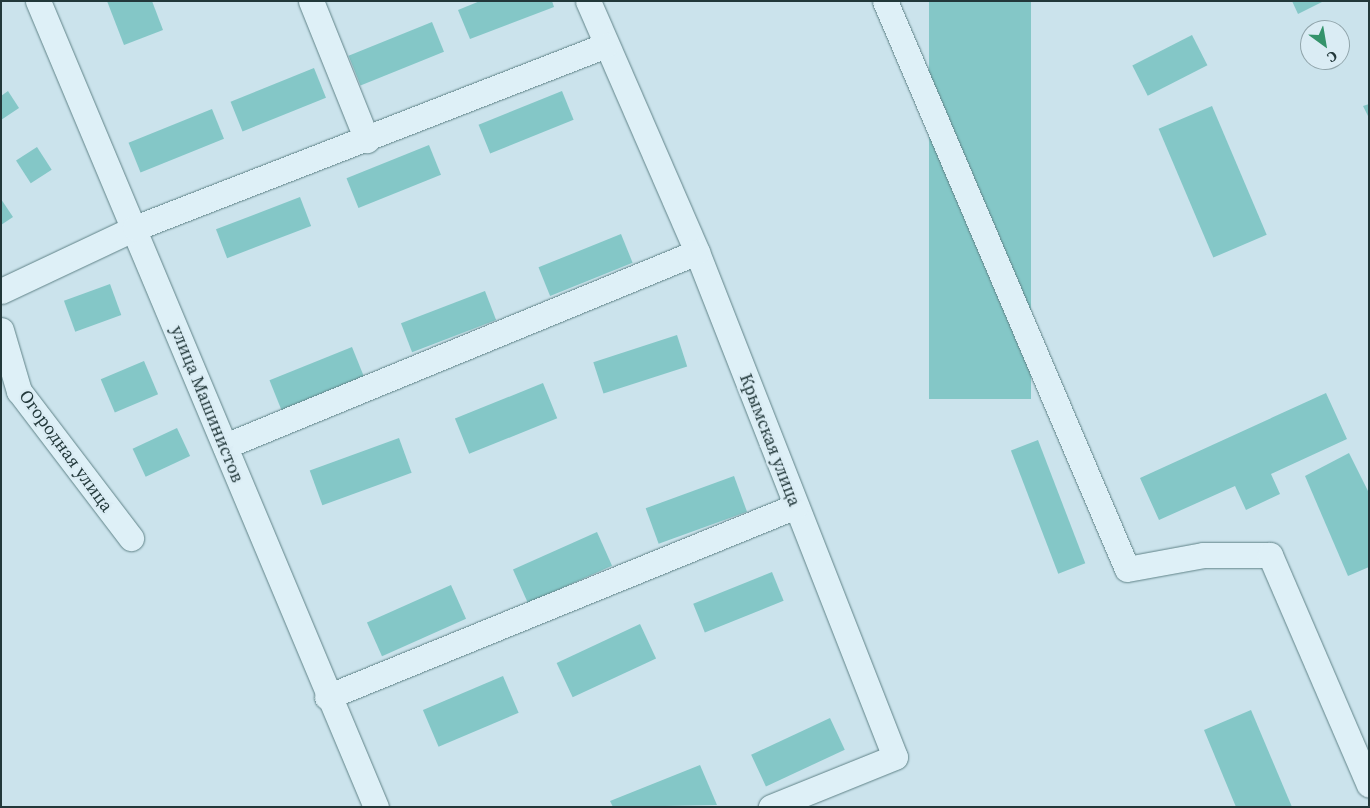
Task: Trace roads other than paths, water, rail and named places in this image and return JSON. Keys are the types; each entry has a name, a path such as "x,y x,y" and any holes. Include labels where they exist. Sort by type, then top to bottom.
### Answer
{"street":[{"name":"улица Машинистов","path":"38,1 135,228 327,697 376,807"},
{"path":"311,1 366,140"},
{"name":"Крымская улица","path":"588,1 697,252 895,757 771,807"},
{"path":"886,1 1127,569 1203,555 1270,555 1369,785"},
{"path":"1,291 135,228 366,140 606,45"},
{"path":"225,446 697,252"},
{"name":"Огородная улица","path":"1,330 19,391 131,538"},
{"path":"327,697 796,506"}]}
